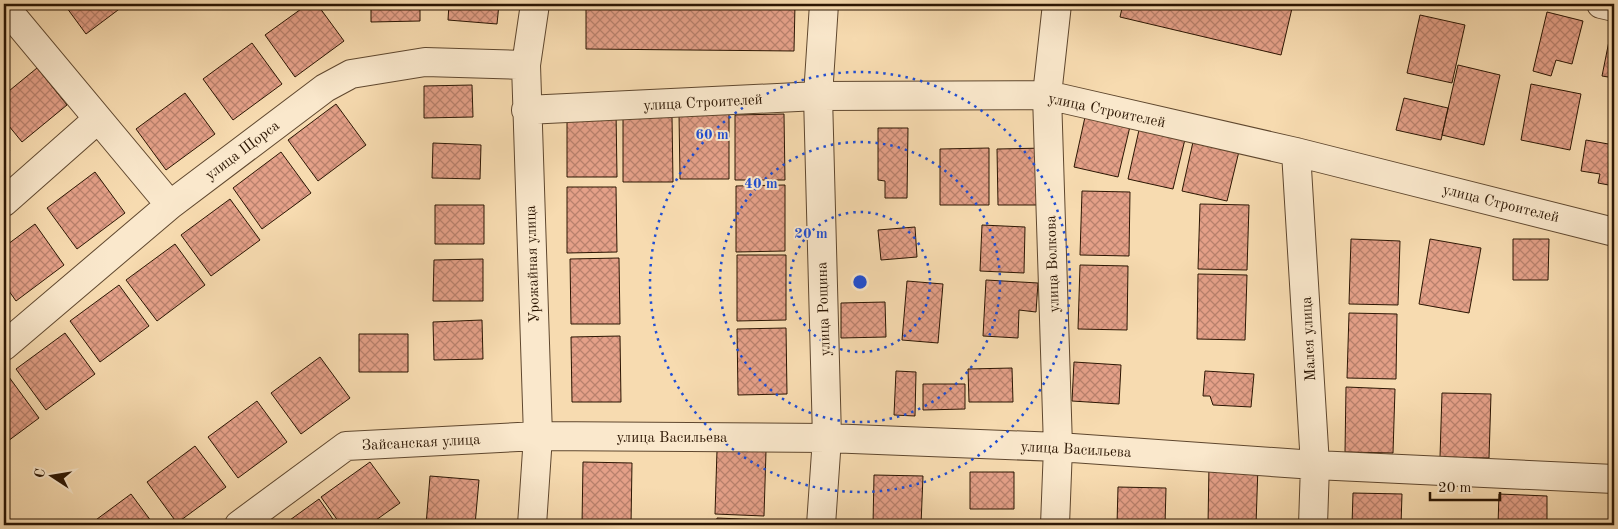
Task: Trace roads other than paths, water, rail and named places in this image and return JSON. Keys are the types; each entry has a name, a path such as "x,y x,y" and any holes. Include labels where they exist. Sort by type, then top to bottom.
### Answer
{"street":[{"name":"Урожайная улица","path":"532,525 538,436 526,65 536,4"},
{"name":"улица Рощина","path":"821,525 827,438 818,96 824,4"},
{"name":"улица Волкова","path":"1055,525 1058,447 1047,95 1056,4"},
{"path":"1602,4 1614,7"},
{"path":"4,6 170,205"},
{"name":"улица Щорса","path":"4,346 170,205 325,88 351,74 424,62 526,65"},
{"name":"улица Строителей","path":"526,110 818,96 1047,95 1296,152 1614,232"},
{"path":"4,202 98,119"},
{"name":"Малея улица","path":"1296,152 1315,464 1313,525"},
{"name":"улица Васильева","path":"538,436 827,438 1058,447 1315,464 1614,478"},
{"name":"Зайсанская улица","path":"239,525 346,446 538,436"}]}
